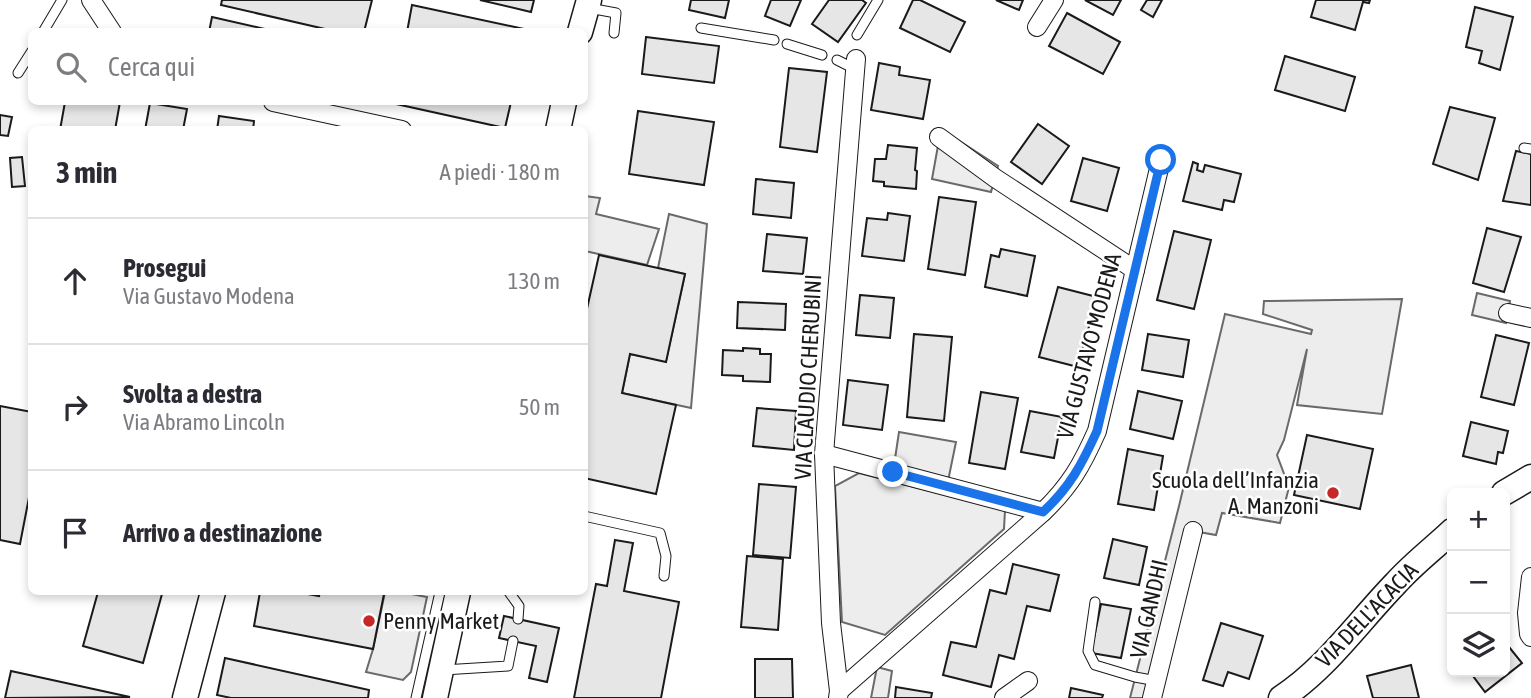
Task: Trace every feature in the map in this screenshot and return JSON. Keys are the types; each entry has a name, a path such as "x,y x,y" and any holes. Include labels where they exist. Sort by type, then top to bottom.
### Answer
{"main road":[{"path":"580,28 585,3"},
{"path":"559,126 563,105"},
{"path":"1510,489 1531,477"},
{"name":"VIA DELL'ACACIA","path":"1281,698 1325,660 1398,580 1447,536"},
{"path":"185,698 212,595"},
{"path":"435,698 457,595"}],"street":[{"path":"91,0 109,28"},
{"path":"1037,27 1054,0"},
{"name":"VIA CLAUDIO CHERUBINI","path":"838,694 831,623 824,454 855,64"},
{"path":"287,105 384,126"},
{"path":"939,137 995,178 1135,270"},
{"name":"VIA GUSTAVO MODENA","path":"838,694 1043,512 1060,495 1083,462 1097,431 1161,160"},
{"path":"1508,313 1531,318"},
{"path":"824,454 1043,512"},
{"name":"VIA GANDHI","path":"1155,690 1193,531"},
{"path":"1531,577 1527,613 1531,637"},
{"path":"1004,698 1028,681"}],"lane":[{"path":"45,28 62,0"},
{"path":"858,35 878,0"},
{"path":"585,3 616,13 614,33"},
{"path":"701,28 774,40"},
{"path":"787,44 822,55"},
{"path":"18,73 28,57"},
{"path":"837,60 855,64"},
{"path":"588,517 660,533 666,556 664,576"},
{"path":"416,698 439,595"},
{"path":"511,595 519,606 518,619"},
{"path":"1094,602 1088,651 1095,665 1135,677 1155,690"},
{"path":"441,670 508,666 513,641"}],"shaded area":[{"path":"941,129 998,166 991,192 932,179"},
{"path":"588,196 600,198 596,214 659,229 647,265 588,252"},
{"path":"669,214 707,224 691,408 622,393 630,354 666,361 685,274 658,268"},
{"path":"1477,293 1510,301 1506,323 1472,315"},
{"path":"1402,299 1382,414 1297,405 1307,349 1284,440 1277,455 1289,487 1280,523 1222,513 1216,535 1193,531 1152,698 1130,698 1225,314 1311,334 1312,330 1263,314 1264,301"},
{"path":"899,432 956,442 947,486 893,472"},
{"path":"859,473 1005,510 1004,529 885,635 842,622 835,486"},
{"path":"384,595 427,597 411,672 403,680 366,672"},
{"path":"877,667 892,671 888,698 871,698"}],"building":[{"path":"222,0 372,0 365,28 321,28 221,5"},
{"path":"480,0 534,0 531,12"},
{"path":"691,0 729,0 725,18 689,10"},
{"path":"771,0 801,0 790,26 765,16"},
{"path":"829,0 862,0 866,3 838,42 812,24"},
{"path":"913,0 920,0 965,22 950,52 900,28"},
{"path":"996,0 1023,0 1019,10"},
{"path":"1085,0 1121,0 1113,15"},
{"path":"1147,0 1162,0 1153,17 1141,10"},
{"path":"1316,0 1370,0 1369,3 1363,2 1355,30 1311,17"},
{"path":"412,5 520,28 408,28"},
{"path":"1475,7 1513,17 1500,70 1479,63 1482,51 1466,47"},
{"path":"1067,13 1120,42 1103,74 1049,46"},
{"path":"212,17 260,28 210,28"},
{"path":"646,37 719,46 714,83 642,74"},
{"path":"1285,56 1355,77 1345,111 1275,90"},
{"path":"879,63 900,67 899,75 930,80 923,119 871,110"},
{"path":"789,68 827,72 817,152 780,147"},
{"path":"64,105 119,105 116,126 61,126"},
{"path":"150,105 187,109 184,126 146,126"},
{"path":"401,105 510,105 505,126"},
{"path":"1450,107 1495,118 1478,180 1433,164"},
{"path":"638,111 714,122 704,185 629,174"},
{"path":"0,115 12,117 8,136 0,135"},
{"path":"219,116 254,121 253,126 218,126"},
{"path":"1038,124 1069,146 1042,184 1011,162"},
{"path":"888,145 917,148 916,189 884,186 884,182 873,181 875,159 886,159"},
{"path":"1516,151 1531,154 1531,205 1503,201"},
{"path":"22,157 25,186 12,187 10,158"},
{"path":"1083,158 1119,168 1107,211 1071,201"},
{"path":"1193,162 1198,164 1197,170 1203,172 1205,165 1241,174 1234,202 1224,200 1222,210 1183,201"},
{"path":"756,179 794,183 791,218 753,214"},
{"path":"939,197 976,202 965,275 928,269"},
{"path":"888,213 910,216 904,261 862,256 867,218 887,220"},
{"path":"1487,228 1521,237 1504,292 1473,283"},
{"path":"1174,231 1211,240 1194,309 1157,300"},
{"path":"767,234 807,238 803,274 763,271"},
{"path":"1001,249 1035,256 1027,296 985,287 991,255 999,257"},
{"path":"599,255 685,274 666,362 630,354 622,393 676,405 656,494 588,479 588,304"},
{"path":"1058,287 1097,297 1078,367 1039,357"},
{"path":"860,295 894,298 890,338 856,335"},
{"path":"738,302 786,304 785,330 737,328"},
{"path":"914,334 952,337 944,421 907,417"},
{"path":"1148,334 1189,340 1183,377 1142,370"},
{"path":"1496,335 1529,343 1514,405 1481,397"},
{"path":"743,348 760,349 760,354 771,354 770,382 743,381 743,376 722,375 723,350 743,351"},
{"path":"848,380 888,385 882,430 843,425"},
{"path":"1138,391 1182,401 1173,439 1130,429"},
{"path":"981,392 1018,398 1005,469 969,463"},
{"path":"0,406 28,411 28,503 20,544 0,540"},
{"path":"757,408 796,411 794,450 753,446"},
{"path":"1030,411 1062,417 1054,458 1021,452"},
{"path":"1471,422 1508,431 1503,453 1498,452 1496,464 1463,456"},
{"path":"1307,435 1373,449 1360,509 1294,495"},
{"path":"1128,449 1163,456 1154,510 1118,504"},
{"path":"759,484 796,487 790,558 753,555"},
{"path":"1113,539 1147,547 1139,585 1104,578"},
{"path":"615,540 633,543 624,591 679,602 661,698 574,698 596,584 607,586"},
{"path":"747,556 783,559 778,630 741,627"},
{"path":"1013,564 1059,575 1050,611 1027,606 1014,659 999,655 991,687 943,675 951,642 976,647 990,590 1006,594"},
{"path":"97,595 162,595 143,663 83,646"},
{"path":"259,595 384,595 373,649 254,626"},
{"path":"1101,604 1131,609 1121,658 1091,653"},
{"path":"504,616 559,628 547,682 529,678 536,646 499,638"},
{"path":"1221,623 1263,636 1249,679 1228,672 1223,686 1203,680"},
{"path":"1510,648 1522,663 1510,672"},
{"path":"225,658 369,690 368,698 231,698 217,695"},
{"path":"755,659 792,659 793,698 755,698"},
{"path":"1411,665 1419,698 1373,698 1367,676"},
{"path":"11,671 130,697 5,698"},
{"path":"1474,677 1504,677 1485,692"},
{"path":"896,687 932,693 931,698 895,698"},
{"path":"1071,688 1103,695 1102,698 1069,698"}],"place":[{"name":"Scuola dell’Infanzia A. Manzoni","path":"1333,493"},
{"name":"Penny Market","path":"369,621"}],"route":[{"path":"893,472 1043,512 1060,495 1083,462 1097,431 1161,160"}]}
